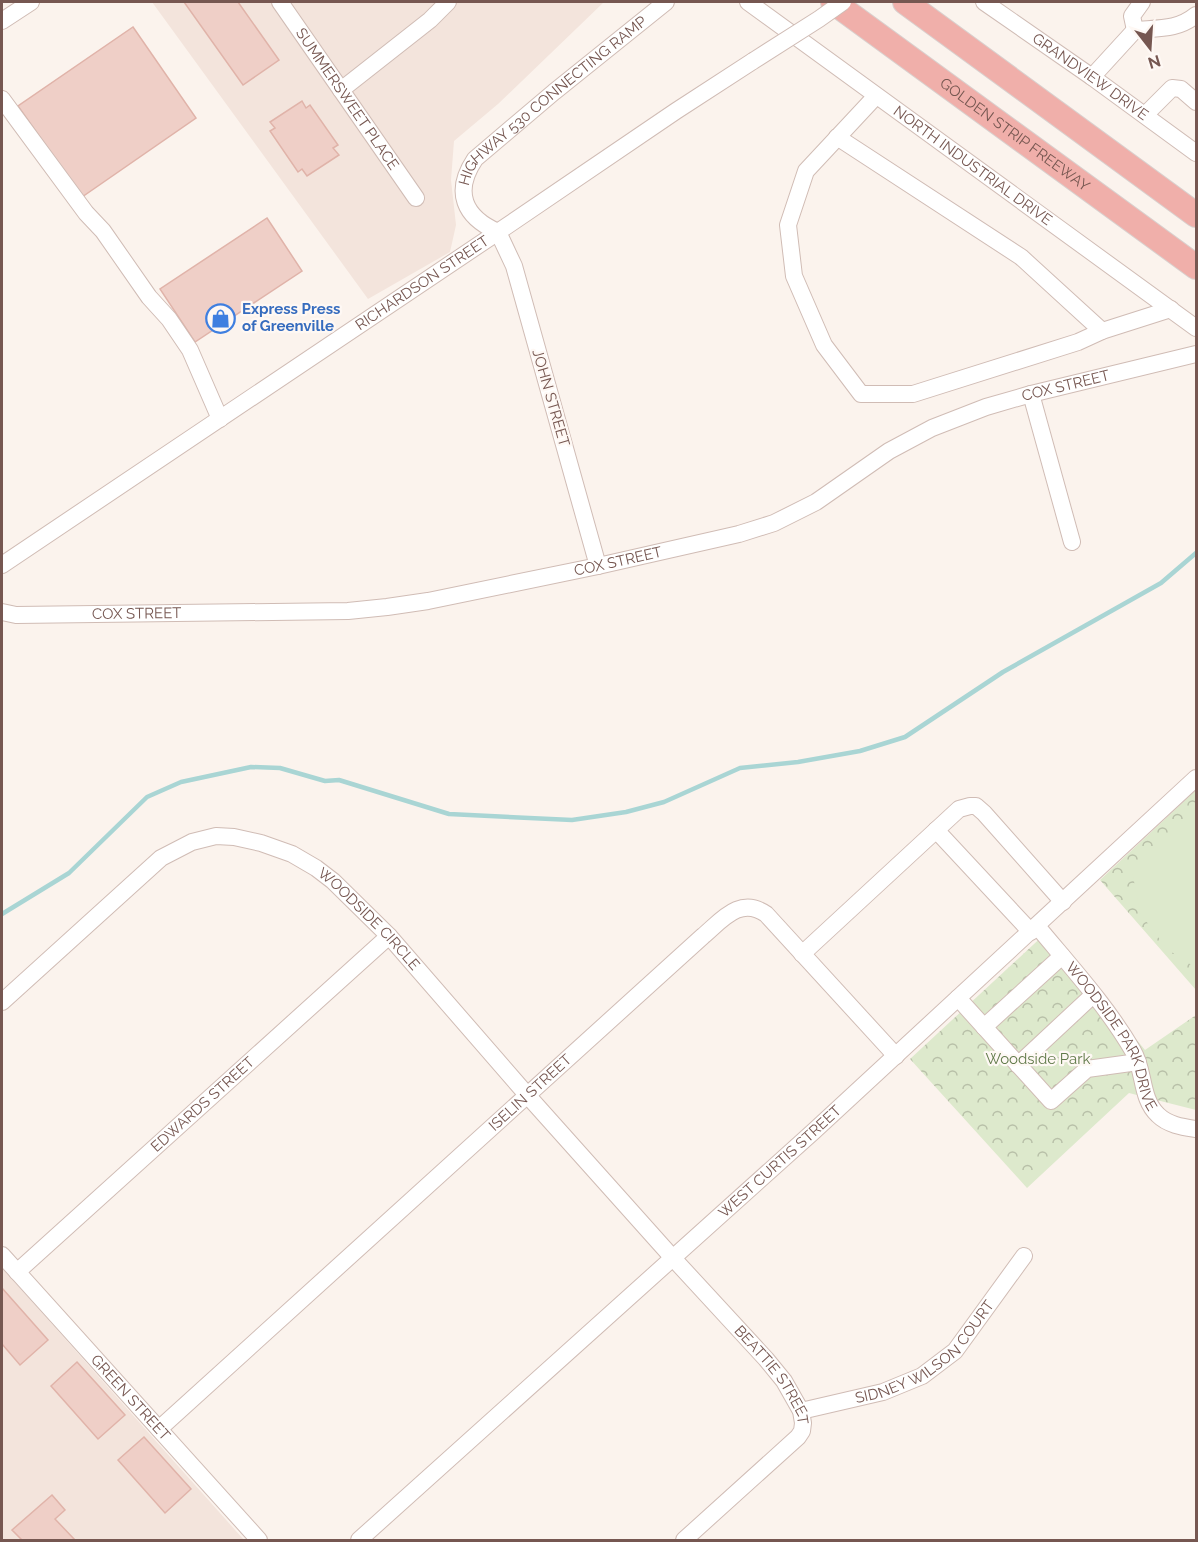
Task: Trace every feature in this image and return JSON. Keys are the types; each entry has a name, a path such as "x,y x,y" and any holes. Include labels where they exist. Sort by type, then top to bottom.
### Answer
{"highway":[{"name":"GOLDEN STRIP FREEWAY","path":"833,2 1197,267"},
{"path":"905,2 1197,215"}],"street":[{"path":"2,21 31,2"},
{"name":"SUMMERSWEET PLACE","path":"280,2 416,198"},
{"path":"341,90 429,21 448,2"},
{"name":"HIGHWAY 530 CONNECTING RAMP","path":"498,232 473,216 464,199 466,176 475,159 666,2"},
{"name":"NORTH INDUSTRIAL DRIVE","path":"748,2 1197,328"},
{"name":"RICHARDSON STREET","path":"2,565 666,117 843,2"},
{"name":"GRANDVIEW DRIVE","path":"984,2 1197,153"},
{"path":"1136,30 1132,16 1142,2"},
{"path":"1092,77 1136,30 1174,27 1197,15"},
{"path":"1144,115 1172,88 1181,89 1197,102"},
{"path":"876,96 806,171 788,225 794,276 824,345 861,394 913,394 1078,342 1102,331 1171,309"},
{"path":"2,99 86,213 103,231 149,297 169,319 190,350 220,419"},
{"path":"837,137 1021,256 1102,331"},
{"name":"JOHN STREET","path":"498,232 514,266 598,566"},
{"name":"COX STREET","path":"2,612 16,615 367,609 428,601 598,566 739,534 774,523 816,502 889,451 932,428 986,406 1197,354"},
{"path":"1030,394 1071,542"},
{"name":"WEST CURTIS STREET","path":"360,1540 896,1056 1197,778"},
{"path":"802,954 959,809 970,806 976,806 1062,902"},
{"name":"WOODSIDE PARK DRIVE","path":"936,830 1062,956 1093,994 1121,1030 1135,1054 1148,1101 1158,1115 1176,1125 1197,1129"},
{"name":"WOODSIDE CIRCLE","path":"2,1002 161,858 182,846 204,838 234,837 261,843 292,854 333,881 389,936 672,1257"},
{"name":"ISELIN STREET","path":"159,1429 703,936 739,908 754,908 766,914 896,1056"},
{"name":"EDWARDS STREET","path":"17,1272 389,936"},
{"path":"984,1027 1062,956"},
{"path":"1018,1065 1093,994"},
{"path":"958,998 1051,1101 1087,1069 1138,1062"},
{"name":"GREEN STREET","path":"2,1255 259,1540"},
{"name":"SIDNEY WILSON COURT","path":"801,1411 883,1392 922,1376 955,1351 1024,1256"},
{"name":"BEATTIE STREET","path":"672,1257 784,1381 801,1411 803,1423 798,1437 684,1540"}],"shaded area":[{"path":"152,2 604,2 498,104 454,141 451,180 456,225 450,252 368,299"},
{"path":"2,1268 244,1540 2,1540"}],"green space":[{"path":"1196,790 1196,990 1100,880"},
{"path":"1196,812 1196,968 1167,949 1140,913 1132,871"},
{"name":"Woodside Park","path":"1048,931 1145,1050 1196,1015 1196,1110 1129,1093 1027,1188 910,1059"}],"building":[{"path":"184,2 238,2 279,60 243,85"},
{"path":"133,27 196,118 82,197 18,106"},
{"path":"302,101 306,108 310,105 338,145 333,148 339,155 307,176 302,169 298,172 270,131 275,128 270,122"},
{"path":"267,218 302,271 195,342 160,289"},
{"path":"2,1288 48,1340 20,1365 2,1344"},
{"path":"77,1362 125,1415 98,1439 51,1386"},
{"path":"144,1437 191,1489 165,1513 118,1460"},
{"path":"52,1495 65,1510 55,1519 75,1540 22,1540 12,1530"}],"waterway":[{"path":"2,914 69,873 147,797 181,782 251,767 280,768 325,781 339,780 449,814 572,820 626,812 664,802 740,768 798,762 860,751 905,737 1003,672 1161,583 1196,553"}],"place":[{"name":"Express Press of Greenville","path":"221,318"}]}
